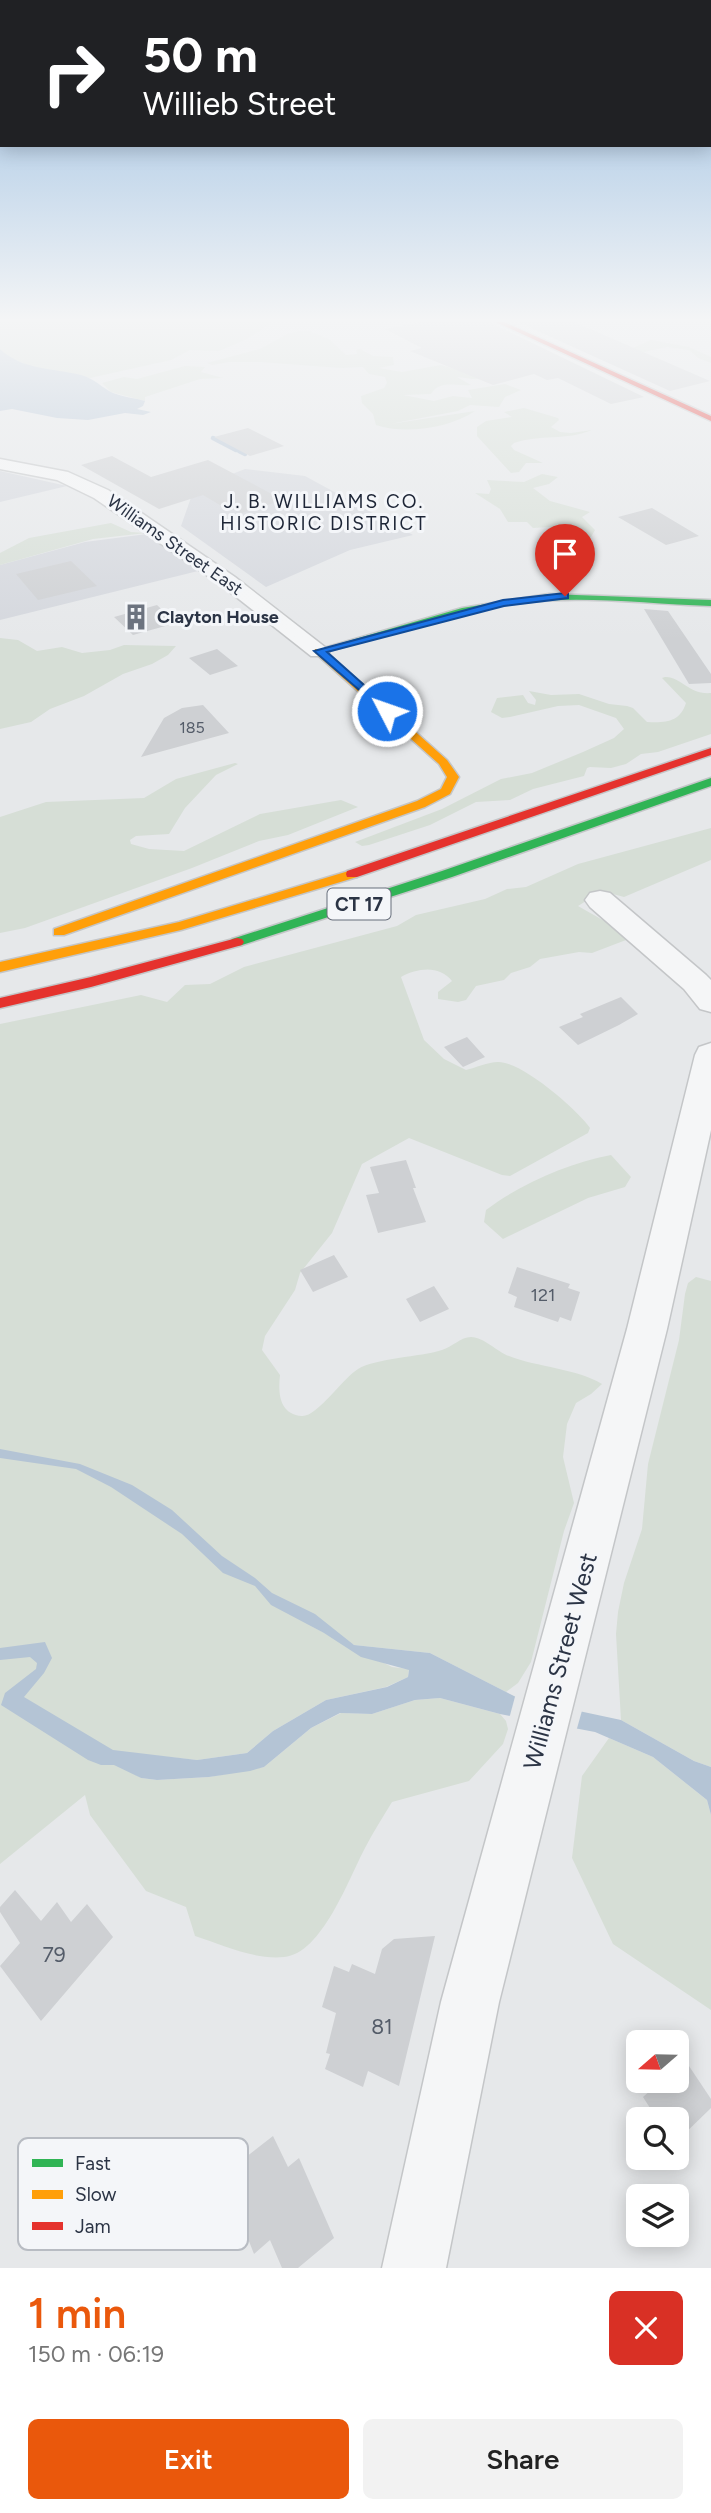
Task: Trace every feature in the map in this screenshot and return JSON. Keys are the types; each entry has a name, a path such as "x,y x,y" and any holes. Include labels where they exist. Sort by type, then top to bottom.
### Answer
{"main road":[{"path":"319,651 524,599 586,596 711,603"},
{"name":"Williams Street East","path":"38,937 120,913 421,804 446,791 453,777 443,762 319,651"},
{"name":"CT 17","path":"0,967 164,930 260,903 711,751"},
{"name":"CT 17","path":"0,1003 99,981 235,945 711,782"},
{"path":"525,846 617,833"}],"street":[{"name":"Williams Street East","path":"0,464 62,476 102,494 228,581 319,651"},
{"path":"600,900 695,982 711,1000"},
{"name":"Williams Street West","path":"414,2268 454,2069 647,1329 711,1055"}],"shaded area":[{"path":"387,428 428,428 413,429"},
{"path":"477,428 553,428 571,433 592,430 514,443 511,446 514,450 543,463 526,463 519,472 511,473 477,436"},
{"path":"245,469 305,476 413,535 350,550 266,587 181,526 194,489"},
{"path":"0,471 67,486 0,502"},
{"path":"542,474 558,477 549,484 533,488 550,501 590,512 582,517 595,530 591,537 574,538 549,527 533,528 527,522 508,522 500,509 475,493 489,494 491,489 487,480 524,482"},
{"path":"111,523 131,532 146,533 93,539 0,565 0,553 29,538"},
{"path":"147,534 198,571 0,620 0,565 85,542"},
{"path":"0,638 18,640 37,651 62,647 82,653 110,650 124,645 176,646 168,655 152,664 123,674 84,696 50,709 31,722 0,729"},
{"path":"662,678 675,679 691,689 711,693 711,734 658,752 641,754 626,764 611,768 590,767 584,776 533,789 510,800 476,802 430,825 369,845 362,846 355,842 442,809 501,779 532,773 583,752 614,738 624,729 616,718 579,705 558,706 502,718 491,712 497,698 523,695 528,703 535,705 536,700 529,691 551,695 579,694 609,704 633,708 647,722 666,721 676,718 686,703"},
{"path":"238,764 216,775 185,808 169,834 136,836 130,840 131,844 149,849 184,851 260,814 341,800 358,807 288,835 259,841 25,928 0,933 0,817 46,802 144,798 176,779"},
{"path":"711,828 711,860 624,897 602,891 578,906 622,931 627,936 626,940 592,953 579,952 540,959 530,967 511,973 504,980 476,986 466,1000 458,1002 438,999 438,992 452,981 441,972 421,970 401,977 424,1040 444,1059 466,1070 498,1062 520,1069 561,1099 590,1128 588,1133 510,1176 409,1138 362,1164 332,1233 300,1273 295,1290 265,1336 262,1350 280,1375 279,1389 284,1407 302,1416 315,1410 352,1374 366,1365 442,1350 471,1337 481,1339 509,1356 581,1375 602,1384 576,1403 567,1424 563,1457 574,1503 564,1531 531,1662 518,1683 506,1692 430,1653 354,1645 309,1625 392,1667 409,1669 408,1677 386,1687 326,1700 273,1731 247,1753 197,1760 140,1754 127,1770 141,1778 157,1780 209,1777 264,1767 311,1728 341,1713 372,1714 415,1700 440,1698 500,1714 508,1729 503,1744 469,1781 392,1802 322,1929 298,1953 284,1957 250,1954 195,1936 186,1907 146,1891 90,1815 85,1795 0,1864 0,1024 141,995 167,1002 185,985 210,984 244,967 397,926 416,915 485,899 507,889 526,887 578,864"},
{"path":"611,1155 631,1177 625,1187 588,1198 503,1239 484,1222 486,1210 529,1183 579,1163"},
{"path":"696,1277 711,1281 711,1767 694,1761 621,1720 616,1634 624,1583 642,1529 648,1464 679,1340 685,1294 688,1283"},
{"path":"609,1738 653,1757 707,1800 711,1815 711,2010 613,1944 572,1858 582,1776"}],"water":[{"path":"0,1449 80,1464 132,1485 172,1510 222,1556 272,1593 315,1614 354,1645 430,1653 518,1698 621,1720 694,1761 711,1767 711,1815 707,1800 653,1757 595,1732 500,1714 440,1698 415,1700 372,1714 340,1713 311,1728 264,1767 250,1771 157,1780 141,1778 114,1765 101,1765 88,1760 1,1705 5,1693 36,1669 37,1663 30,1657 0,1660 0,1648 45,1642 52,1658 44,1673 24,1697 113,1750 197,1760 247,1753 273,1731 326,1700 387,1687 408,1677 409,1670 361,1657 324,1633 271,1605 255,1586 223,1573 182,1534 111,1487 76,1469 0,1458"}],"pier":[{"path":"516,1693 583,1707 576,1732 509,1719"}],"building":[{"path":"248,428 284,446 250,456 214,437"},
{"path":"112,456 151,477 208,460 283,500 242,513 235,509 230,511 203,495 159,509 81,465"},
{"path":"652,508 699,536 666,545 618,517"},
{"path":"71,561 97,586 38,600 16,574"},
{"name":"Clayton House","path":"157,605 176,623 133,635 114,617"},
{"path":"644,609 668,611 711,674 711,683 689,684"},
{"path":"217,649 238,666 210,675 189,658"},
{"path":"203,705 229,733 141,757 164,718 182,708"},
{"path":"621,997 638,1014 578,1045 559,1027 583,1017 580,1014"},
{"path":"467,1037 485,1057 463,1067 444,1047"},
{"path":"406,1160 426,1222 378,1233 366,1195 379,1193 370,1167"},
{"path":"334,1255 348,1277 313,1292 300,1270"},
{"path":"517,1267 570,1284 568,1288 580,1292 571,1321 560,1317 558,1322 514,1307 517,1297 508,1293"},
{"path":"434,1286 449,1309 420,1322 406,1299"},
{"path":"15,1890 41,1921 57,1902 71,1922 87,1904 113,1937 41,2021 0,1966 20,1943 0,1912 0,1907"},
{"path":"435,1936 399,2086 368,2071 363,2087 325,2069 330,2054 326,2053 336,2013 322,2007 334,1966 349,1972 352,1964 375,1974 382,1949 394,1939"},
{"path":"690,2068 711,2099 711,2108 689,2129 689,2107 649,2107 643,2097 648,2093 690,2093"},
{"path":"273,2136 288,2167 299,2158 334,2238 298,2268 282,2268 270,2240 254,2254 248,2239 248,2156"}],"waterway":[{"path":"213,438 236,450"},
{"path":"239,451 245,454"}],"traffic: fast":[{"path":"319,651 462,610 520,600 590,597 711,603"},
{"path":"237,942 447,874 711,782"}],"traffic: slow":[{"path":"319,651 443,762 453,777"},
{"path":"59,932 421,804 446,791 453,777"},
{"path":"0,967 181,926 352,874"}],"traffic: jam":[{"path":"352,874 711,751"},
{"path":"0,1003 91,982 237,942"}],"place":[{"name":"Clayton House","path":"136,617"}],"district":[{"name":"J. B. WILLIAMS CO. HISTORIC DISTRICT","path":"324,512"}],"route":[{"path":"387,711 319,651 503,603 565,596"}]}
